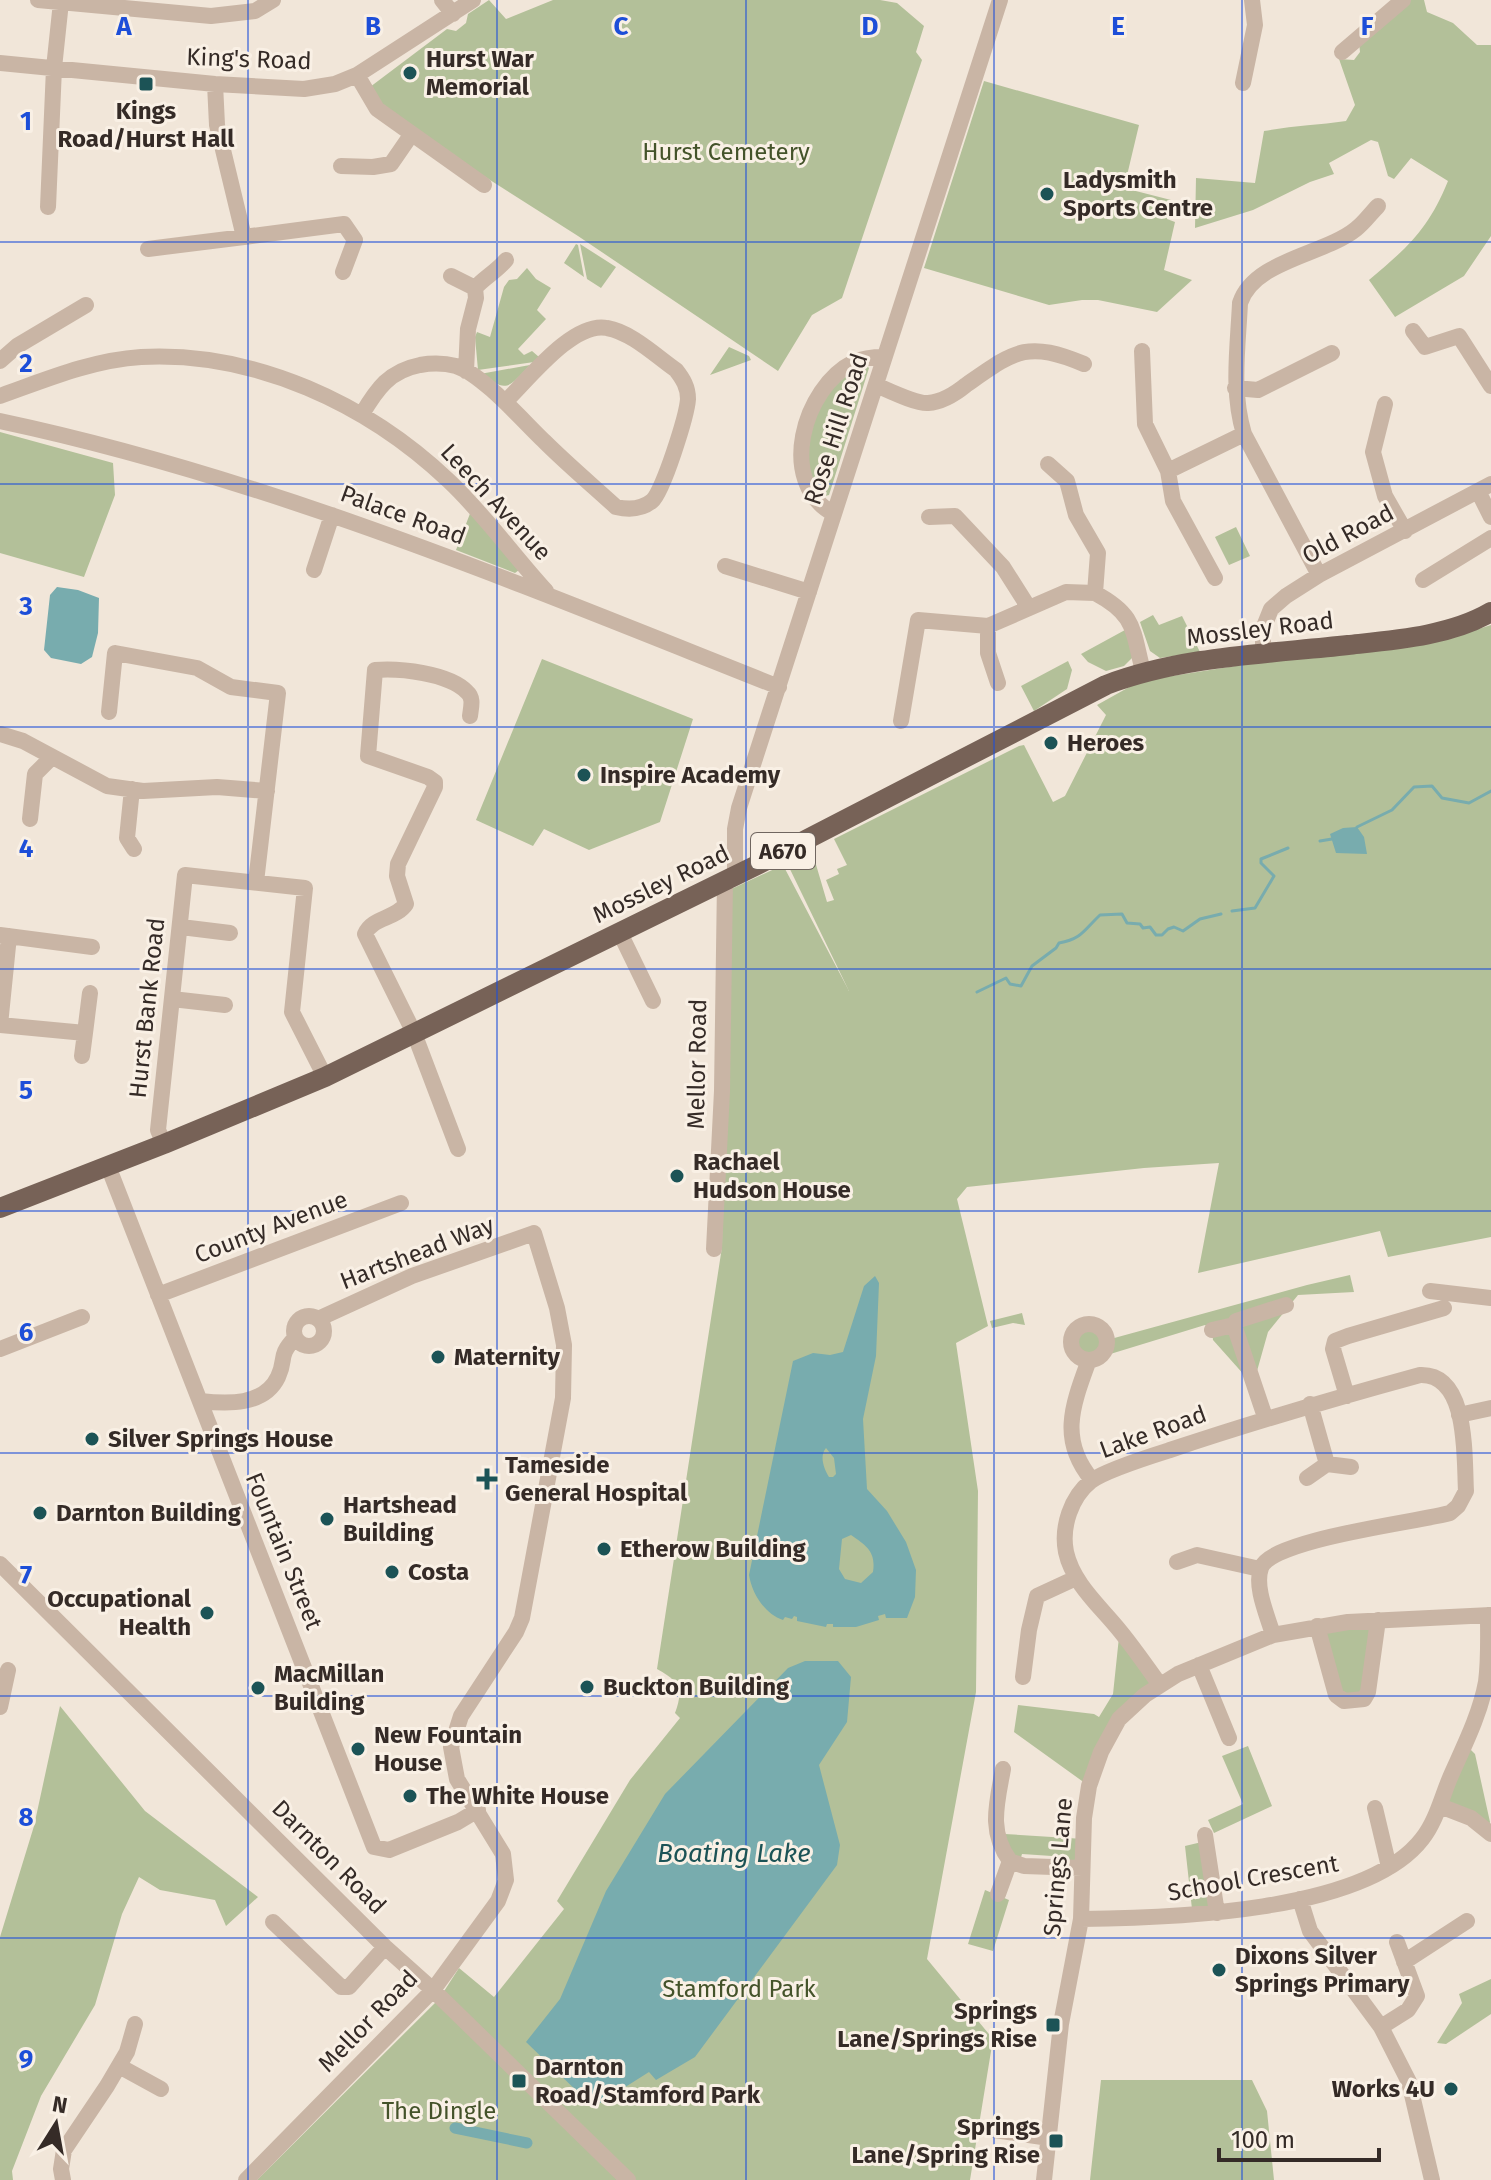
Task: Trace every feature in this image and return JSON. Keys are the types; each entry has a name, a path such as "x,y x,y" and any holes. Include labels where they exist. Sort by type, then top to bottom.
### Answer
{"main road":[{"name":"Mossley Road","path":"0,1208 325,1077 730,878 1106,685 1143,671 1426,634 1491,612"}],"street":[{"path":"38,0 137,5 211,16 255,11 273,0"},
{"name":"King's Road","path":"0,63 215,84 304,89 335,84 357,75 448,7 473,0"},
{"name":"Rose Hill Road","path":"730,878 739,808 1000,0"},
{"path":"1243,83 1255,25 1252,0"},
{"path":"1342,52 1403,0"},
{"path":"48,207 54,68 61,2"},
{"path":"357,75 377,109 484,185"},
{"path":"215,84 217,125 244,237"},
{"path":"347,161 373,167 391,164 411,135"},
{"path":"1319,575 1244,434 1235,388 1240,303 1255,279 1355,230 1378,206"},
{"path":"148,249 344,224 355,240 343,272"},
{"path":"475,288 497,272 506,260"},
{"path":"451,276 475,288"},
{"path":"466,371 468,329 476,298 475,288"},
{"path":"0,361 17,346 86,305"},
{"path":"362,414 376,390 393,374 436,363 466,371 505,402 616,507 627,509 642,507 656,499 680,435 688,398 686,386 676,370 622,333 596,327 574,335 505,402"},
{"path":"1413,331 1425,347 1459,336 1491,386"},
{"path":"876,385 925,404 950,397 1006,357 1027,350 1055,352 1084,364"},
{"path":"1142,351 1145,424 1168,471 1173,501 1215,578"},
{"path":"1235,388 1258,390 1332,353"},
{"name":"Leech Avenue","path":"0,396 69,372 140,357 229,365 276,377 322,394 393,434 450,482 494,528 549,594"},
{"path":"834,514 817,501 807,486 801,444 804,424 817,401 844,368 856,361 884,357"},
{"path":"1385,404 1373,452 1385,496 1405,531"},
{"name":"Palace Road","path":"0,421 77,437 332,515 549,594 779,687"},
{"path":"1168,471 1244,434"},
{"path":"1048,464 1067,481 1076,515 1098,553 1095,593"},
{"path":"1484,488 1491,517"},
{"name":"Old Road","path":"1263,654 1263,629 1271,609 1286,596 1319,575 1484,488"},
{"path":"314,570 332,515"},
{"path":"929,517 955,516 1003,567 1029,608"},
{"path":"1423,580 1491,538"},
{"path":"725,566 809,592"},
{"path":"901,721 918,620 988,626 1066,592 1095,593 1117,605 1129,618 1143,671"},
{"path":"988,626 988,653 998,683"},
{"path":"109,712 115,653 197,668 231,687 286,694 267,791 256,882 305,888 292,1012 325,1077"},
{"path":"458,1149 414,1033 365,934 370,926 402,910 406,904 397,876 398,864 419,824 435,782 411,770 368,756 375,670 401,669 447,679 468,692 472,701 470,716"},
{"path":"0,734 23,741 107,786 132,789 217,787 267,791"},
{"path":"30,819 35,774 52,757"},
{"path":"132,789 127,838 134,849"},
{"name":"Hurst Bank Road","path":"164,1144 158,1130 185,875 256,882"},
{"name":"Mellor Road","path":"714,1249 730,878"},
{"path":"181,927 230,933"},
{"path":"620,933 653,1001"},
{"path":"85,1033 0,1025 4,936 92,947"},
{"path":"82,1056 90,993"},
{"path":"172,999 225,1005"},
{"name":"Fountain Street","path":"108,1166 158,1295 198,1414 374,1847 389,1850 458,1822 478,1810"},
{"name":"County Avenue","path":"158,1295 401,1203"},
{"name":"Hartshead Way","path":"198,1414 256,1397 272,1387 280,1374 283,1351 295,1338 302,1345 317,1344 324,1331 318,1319 412,1276 534,1233 557,1308 564,1345 563,1398 522,1618 461,1716 451,1747 457,1779 478,1810"},
{"path":"1430,1291 1491,1298"},
{"path":"1347,1396 1333,1349 1335,1341 1411,1318 1449,1311 1456,1294"},
{"path":"1406,1300 1411,1318"},
{"path":"1212,1330 1286,1305"},
{"path":"0,1349 82,1317"},
{"path":"1234,1325 1265,1417"},
{"path":"1089,1360 1075,1397 1071,1422 1078,1456 1092,1480"},
{"name":"Lake Road","path":"1160,1685 1076,1578 1067,1555 1065,1530 1076,1499 1092,1480 1265,1417 1427,1375 1442,1380 1457,1408"},
{"path":"1310,1404 1327,1464"},
{"path":"1273,1635 1260,1585 1260,1569 1265,1561 1331,1536 1450,1513 1466,1491 1457,1408 1491,1408"},
{"path":"1307,1478 1327,1464 1351,1467"},
{"path":"1177,1562 1197,1555 1260,1569"},
{"name":"Darnton Road","path":"0,1564 385,1947 628,2180"},
{"path":"1023,1677 1037,1596 1076,1578"},
{"name":"Springs Lane","path":"1044,2180 1061,2024 1081,1919 1084,1818 1093,1771 1119,1719 1160,1685 1199,1665 1273,1635 1317,1626 1378,1620 1490,1615"},
{"name":"School Crescent","path":"1081,1919 1159,1919 1300,1899 1361,1882 1389,1867 1422,1839 1440,1806 1482,1697 1490,1615"},
{"path":"1317,1626 1336,1695 1344,1701 1364,1699 1368,1692 1378,1620"},
{"path":"1199,1665 1229,1738"},
{"path":"0,1707 8,1670"},
{"path":"1003,1769 994,1818 998,1842 1010,1861 1024,1866 1082,1868"},
{"path":"1440,1806 1471,1818 1491,1834"},
{"path":"1375,1808 1389,1867"},
{"name":"Mellor Road","path":"246,2180 433,1990 498,1901 506,1880 503,1854 478,1810"},
{"path":"1205,1835 1217,1913"},
{"path":"998,1894 1010,1861"},
{"path":"1300,1899 1310,1931 1381,2027 1409,2082 1432,2180"},
{"path":"1404,1962 1467,1921"},
{"path":"273,1922 341,1987 349,1987 385,1947"},
{"path":"1381,2027 1408,2010 1417,1996 1397,1942"},
{"path":"63,2180 64,2150 127,2052 135,2024"},
{"path":"119,2066 161,2089"},
{"path":"987,2129 1049,2138"}],"green space":[{"name":"Hurst Cemetery","path":"489,0 506,19 553,0 880,0 897,3 924,26 916,52 922,60 842,298 812,315 778,371 578,236 385,113 370,87 447,29 456,31 466,23 468,14"},
{"path":"1408,0 1424,0 1427,12 1453,23 1477,45 1491,45 1491,236 1464,276 1395,317 1369,280 1416,236 1433,212 1448,181 1411,158 1394,179 1388,176 1378,142 1371,140 1329,163 1334,174 1310,182 1253,210 1195,228 1196,178 1255,183 1264,131 1346,121 1355,105 1339,59 1354,60 1360,52 1359,42"},
{"name":"Ladysmith Sports Centre","path":"984,81 1139,125 1124,188 1171,200 1167,219 1175,222 1164,270 1192,280 1157,312 1098,300 1049,305 924,268"},
{"path":"580,244 616,267 601,288 587,279"},
{"path":"578,245 584,277 564,263"},
{"path":"527,268 536,279 551,288 537,310 546,319 518,349 524,355 532,351 539,357 534,362 478,370 477,332 490,337 504,287"},
{"path":"729,347 749,356 751,360 710,375"},
{"path":"530,365 512,383 502,386 480,374"},
{"path":"857,365 869,368 829,495 821,497 807,465 812,419 827,394"},
{"path":"0,432 113,463 115,495 84,577 0,553"},
{"path":"471,511 519,570 515,573 456,550"},
{"path":"1236,527 1250,556 1229,565 1215,537"},
{"path":"1153,615 1159,625 1182,616 1200,652 1160,658 1150,651 1140,622"},
{"path":"1491,625 1491,1237 1388,1257 1380,1231 1198,1273 1219,1163 967,1187 957,1199 988,1326 956,1343 978,1491 976,1692 927,1959 993,2039 970,2180 257,2180 439,1999 459,1968 494,1997 564,1909 557,1901 630,1780 680,1718 675,1713 678,1686 657,1669 722,1247 725,892 783,865 849,991 787,863 812,851 827,902 834,900 826,880 839,874 837,869 847,865 834,839 1019,746 1024,745 1053,802 1065,796 1106,715 1097,705 1140,681 1293,657 1441,641"},
{"path":"1125,630 1132,645 1132,658 1124,666 1106,671 1088,662 1081,654"},
{"path":"542,659 693,719 660,822 589,850 544,829 533,846 476,820"},
{"path":"1068,661 1072,670 1067,689 1034,711 1021,686"},
{"path":"1350,1275 1354,1292 1298,1295 1268,1332 1257,1371 1246,1377 1213,1340 1212,1330 1205,1325 1094,1359 1079,1357 1072,1347 1073,1336 1083,1326 1098,1327 1107,1340"},
{"path":"1022,1313 1025,1325 1013,1323 992,1328 990,1321"},
{"path":"1378,1620 1368,1692 1344,1701 1317,1626"},
{"path":"1119,1637 1160,1685 1133,1706 1089,1786 1014,1732 1018,1705 1099,1717 1113,1694"},
{"path":"60,1706 145,1811 258,1897 226,1926 215,1900 160,1890 139,1877 122,1914 95,2005 41,2096 12,2171 13,2180 0,2180 0,1937 34,1826"},
{"path":"1465,1744 1475,1754 1490,1822 1487,1831 1440,1806"},
{"path":"1248,1746 1272,1806 1214,1833 1208,1820 1243,1804 1222,1756"},
{"path":"1005,1834 1084,1839 1082,1868 1056,1868 1052,1856 1022,1854 1019,1864 1010,1861"},
{"path":"1206,1841 1217,1913 1192,1909 1185,1846"},
{"path":"985,1890 1009,1900 993,1951 968,1944"},
{"path":"1491,1979 1491,2014 1446,2044 1437,2043 1462,2003 1459,1994"},
{"path":"1101,2080 1252,2080 1267,2111 1274,2180 1090,2180"}],"water":[{"path":"57,587 78,590 99,598 98,633 92,657 81,664 51,658 44,650 50,595"},
{"path":"1357,827 1364,837 1367,854 1336,853 1330,834 1343,828"},
{"path":"875,1276 879,1283 876,1356 863,1419 867,1489 887,1511 906,1542 916,1570 915,1597 907,1618 886,1618 885,1614 878,1616 879,1620 856,1627 827,1624 826,1627 797,1621 794,1616 783,1620 760,1602 749,1575 793,1361 813,1353 830,1355 843,1352 864,1286","holes":["826,1448 834,1458 836,1474 833,1477 829,1477 823,1462","851,1535 872,1554 873,1572 861,1583 845,1579 839,1569 842,1539"]},
{"name":"Boating Lake","path":"805,1661 838,1661 851,1677 847,1722 819,1765 840,1845 837,1865 695,2057 656,2080 649,2072 600,2103 583,2097 526,2042 560,1999 606,1891 665,1794 788,1668"}],"waterway":[{"path":"1357,827 1392,810 1414,787 1432,786 1442,798 1469,803 1491,791"},
{"path":"1320,841 1332,839"},
{"path":"1232,911 1255,908 1274,876 1261,863 1261,859 1288,848"},
{"path":"977,992 1006,978 1010,984 1021,986 1032,966 1059,943 1078,936 1100,915 1122,914 1127,923 1150,927 1156,935 1162,935 1168,929 1174,927 1183,931 1200,919 1221,914"},
{"path":"589,2103 595,2100"},
{"path":"455,2128 527,2143"}],"place":[{"name":"Hurst War Memorial","path":"410,73"},
{"name":"Kings Road/Hurst Hall","path":"146,84"},
{"name":"Ladysmith Sports Centre","path":"1047,194"},
{"name":"Heroes","path":"1051,743"},
{"name":"Inspire Academy","path":"584,775"},
{"name":"Rachael Hudson House","path":"677,1176"},
{"name":"Maternity","path":"438,1357"},
{"name":"Silver Springs House","path":"92,1439"},
{"name":"Tameside General Hospital","path":"487,1479"},
{"name":"Darnton Building","path":"40,1513"},
{"name":"Hartshead Building","path":"327,1519"},
{"name":"Etherow Building","path":"604,1549"},
{"name":"Costa","path":"392,1572"},
{"name":"Occupational Health","path":"207,1613"},
{"name":"Buckton Building","path":"587,1687"},
{"name":"MacMillan Building","path":"258,1688"},
{"name":"New Fountain House","path":"358,1749"},
{"name":"The White House","path":"410,1796"},
{"name":"Dixons Silver Springs Primary","path":"1219,1970"},
{"name":"Springs Lane/Springs Rise","path":"1053,2025"},
{"name":"Darnton Road/Stamford Park","path":"519,2081"},
{"name":"Works 4U","path":"1451,2089"},
{"name":"Springs Lane/Spring Rise","path":"1056,2141"}],"park label":[{"name":"Stamford Park","path":"739,1989"},
{"name":"The Dingle","path":"439,2111"}]}
